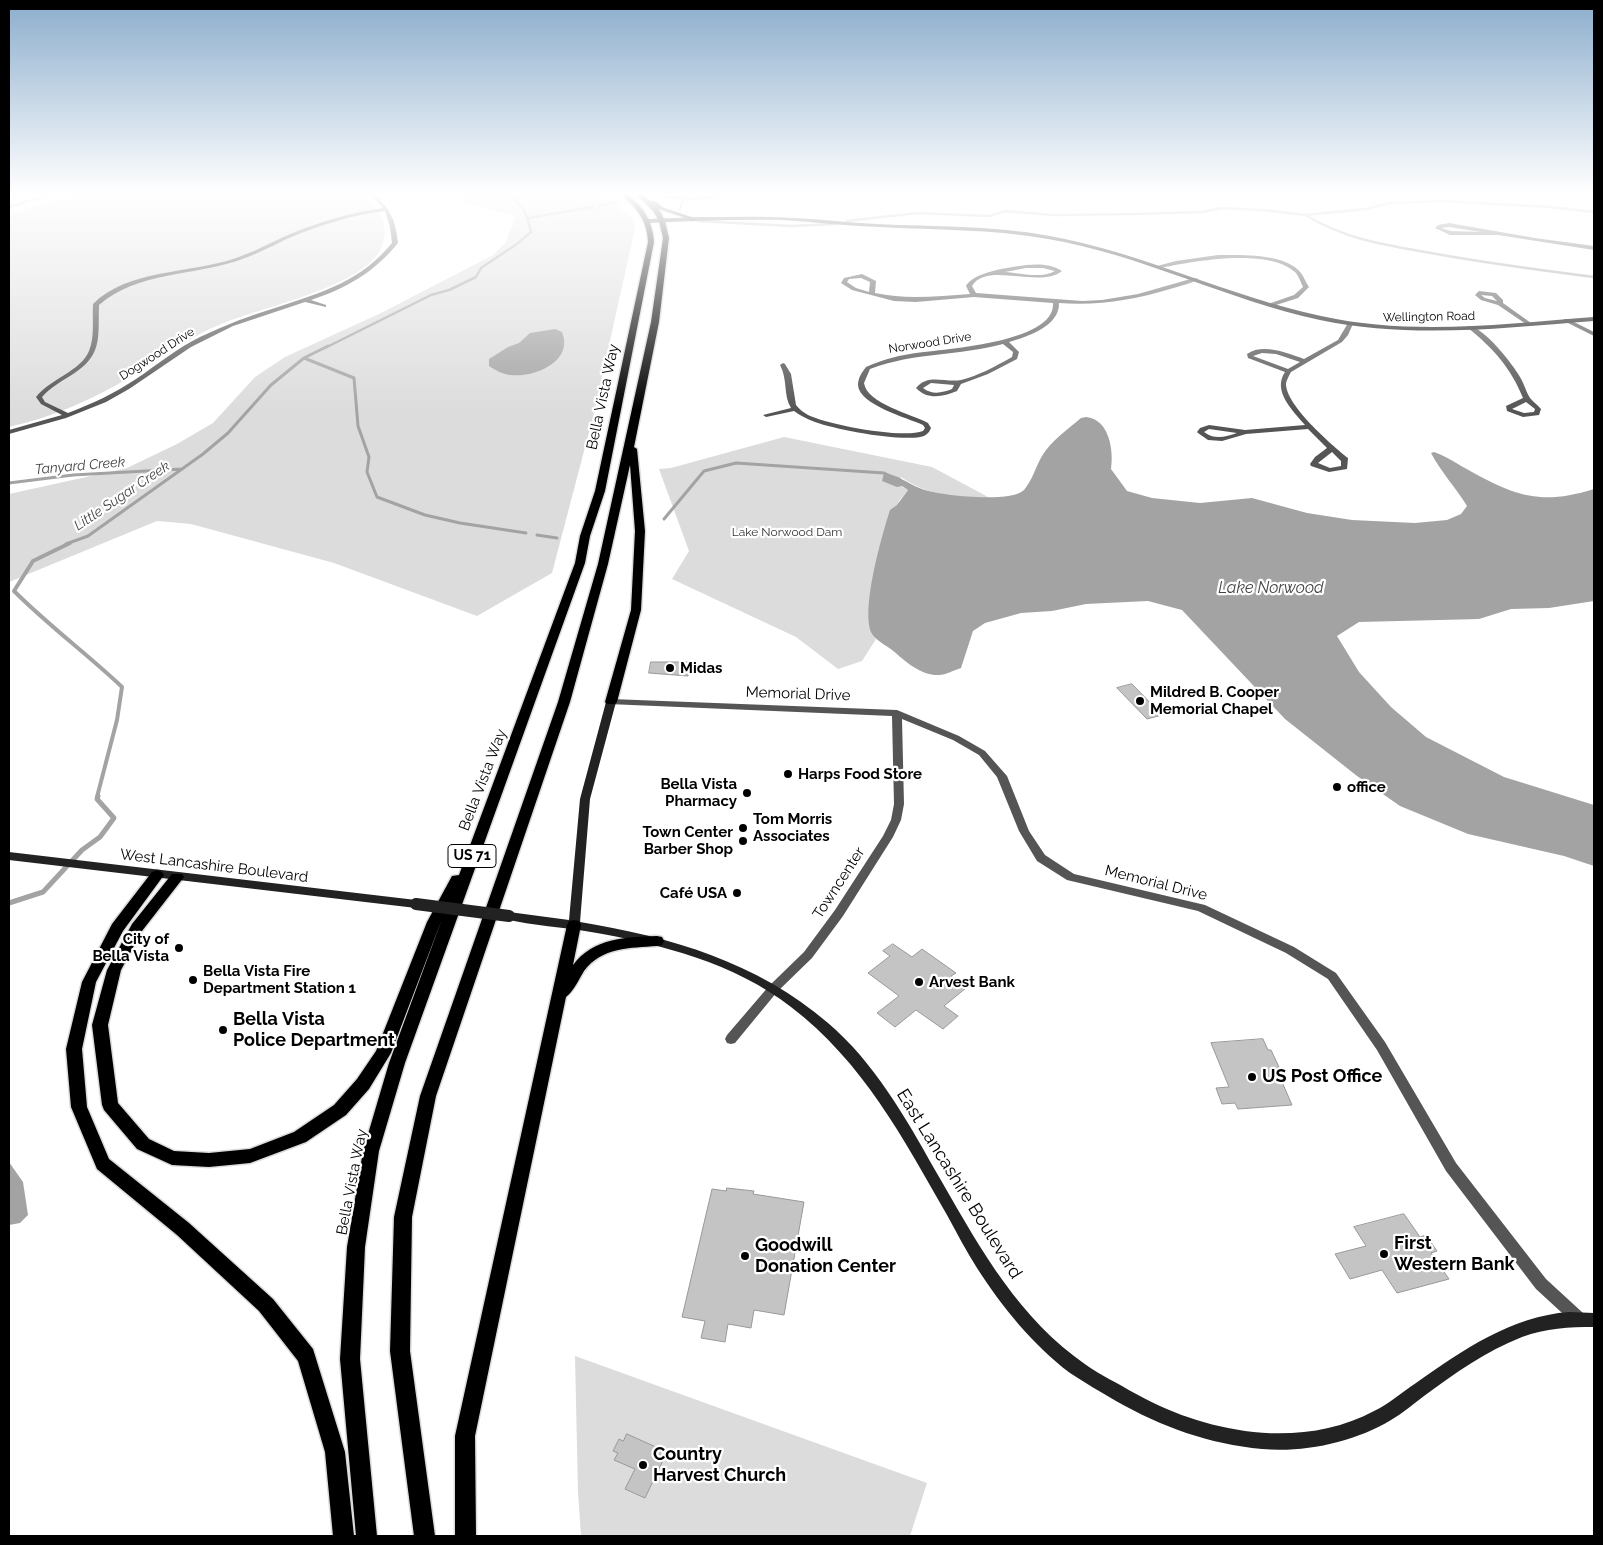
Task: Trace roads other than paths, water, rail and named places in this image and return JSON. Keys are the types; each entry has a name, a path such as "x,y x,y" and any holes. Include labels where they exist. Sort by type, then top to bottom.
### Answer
{"main road":[{"name":"Bella Vista Way","path":"366,1536 350,1359 358,1237 372,1151 397,1063 580,563 585,536 600,491 646,267"},
{"name":"Bella Vista Way","path":"424,1536 400,1350 403,1217 428,1096 564,702 603,564 655,322 662,267"},
{"path":"610,702 636,610 640,532 632,436"},
{"path":"177,877 137,928 114,970 100,1025 110,1105 142,1144 172,1158 209,1160 250,1156 300,1138 340,1110 363,1084 383,1053 434,922 477,842"},
{"path":"157,875 117,928 89,982 74,1049 79,1107 103,1164 183,1229 266,1305 306,1356 334,1452 344,1536"},
{"path":"465,1536 465,1436 574,925"},
{"path":"557,1003 576,970 597,948 617,943 658,941"}],"street":[{"path":"67,415 43,403 39,397 44,390 87,359 93,346 96,304 106,295 130,285 205,267"},
{"name":"Dogwood Drive","path":"9,432 67,415 117,394 176,352 201,339 348,284 373,267"},
{"path":"974,295 970,282 992,274 1030,267"},
{"path":"992,274 1041,276 1051,275 1059,271 1050,267"},
{"name":"Wellington Road","path":"1163,267 1302,314 1350,324 1383,328 1417,330 1594,319"},
{"path":"1273,304 1295,296 1306,287 1300,273 1290,267"},
{"path":"872,294 873,281 869,278 852,276 847,278 844,283 854,289 872,294 894,299 916,300 974,295 1082,303 1121,299 1156,292 1196,278"},
{"path":"306,300 324,306"},
{"name":"Norwood Drive","path":"796,410 812,418 851,428 890,434 919,435 926,432 928,428 926,424 869,399 865,394 861,388 862,378 868,368 914,354 1005,342 1034,331 1053,318 1057,307 1056,302"},
{"path":"1500,304 1528,323"},
{"path":"1566,320 1594,334"},
{"path":"1331,448 1309,427 1282,387 1284,377 1289,372 1304,361 1340,341 1350,324"},
{"path":"1470,327 1498,350 1520,381 1527,399"},
{"path":"960,382 955,390 939,395 922,392 919,388 924,383 931,381 960,382 1014,358 1016,352 1005,342"},
{"path":"1289,372 1256,361 1250,358 1250,354 1254,352 1271,352 1304,361"},
{"path":"766,415 796,410 791,402 788,375 782,365"},
{"path":"1245,432 1230,438 1220,439 1210,438 1200,432 1209,426 1245,432 1309,427"},
{"path":"574,925 585,800 610,702"},
{"name":"Memorial Drive","path":"610,702 897,713 956,738 982,754 1002,776 1024,831 1041,858 1071,877 1201,908 1290,950 1332,976 1381,1046 1451,1167 1541,1284 1578,1318"},
{"name":"Towncenter","path":"731,1039 773,989 808,955 888,837 896,820 899,804 897,713"},
{"name":"West Lancashire Boulevard","path":"9,856 121,871 509,916"},
{"name":"East Lancashire Boulevard","path":"509,916 574,925 658,941 738,970 773,989 826,1028 857,1063 892,1109 983,1266 1030,1326 1077,1369 1135,1403 1190,1427 1249,1440 1300,1442 1331,1435 1377,1419 1476,1350 1514,1332 1551,1321 1578,1318 1594,1320"}],"water":[{"path":"555,329 562,332 564,342 562,351 550,366 530,374 510,375 489,366 489,359 508,347 519,343 530,333"},
{"name":"Lake Norwood","path":"1081,418 1094,419 1105,429 1112,453 1111,469 1127,491 1152,498 1200,503 1252,498 1307,513 1352,520 1415,523 1447,520 1461,514 1467,506 1435,460 1431,453 1434,452 1488,481 1517,493 1531,496 1560,497 1594,489 1594,601 1549,608 1511,609 1479,619 1359,622 1337,636 1359,672 1391,707 1426,737 1504,777 1594,805 1594,866 1564,856 1468,834 1400,806 1357,776 1285,719 1182,610 1148,601 1086,604 1052,611 1021,613 985,623 973,631 961,668 942,675 928,674 917,669 874,636 869,623 869,608 870,591 878,554 890,510 897,505 908,490 902,486 897,487 882,481 884,473 931,492 975,497 1017,494 1027,486 1042,456 1050,445"},
{"path":"9,1162 23,1182 28,1215 20,1223 9,1225"}],"waterway":[{"name":"Little Sugar Creek","path":"325,348 431,295 449,290 476,277 482,267"},
{"path":"1522,267 1594,277"},
{"name":"Little Sugar Creek","path":"304,358 328,346"},
{"name":"Little Sugar Creek","path":"182,469 228,433 271,385 304,358"},
{"path":"304,358 354,378 358,426 369,457 367,472 377,497 425,515 460,523 526,533"},
{"path":"664,519 704,471 736,463 884,473 888,475"},
{"name":"Tanyard Creek","path":"9,483 73,475 182,469"},
{"name":"Little Sugar Creek","path":"66,544 88,536 182,469"},
{"path":"537,535 557,538"},
{"name":"Little Sugar Creek","path":"70,543 33,561 14,591 122,687 117,720 97,797"},
{"name":"Little Sugar Creek","path":"9,903 43,892 82,850 100,837 114,818 97,799 98,796"}],"place":[{"name":"Midas","path":"670,668"},
{"name":"Mildred B. Cooper Memorial Chapel","path":"1140,701"},
{"name":"Harps Food Store","path":"788,774"},
{"name":"office","path":"1337,787"},
{"name":"Bella Vista Pharmacy","path":"747,793"},
{"name":"Tom Morris Associates","path":"743,828"},
{"name":"Town Center Barber Shop","path":"743,841"},
{"name":"Café USA","path":"737,893"},
{"name":"City of Bella Vista","path":"179,948"},
{"name":"Bella Vista Fire Department Station 1","path":"193,980"},
{"name":"Arvest Bank","path":"919,982"},
{"name":"Bella Vista Police Department","path":"223,1030"},
{"name":"US Post Office","path":"1252,1077"},
{"name":"First Western Bank","path":"1384,1254"},
{"name":"Goodwill Donation Center","path":"745,1256"},
{"name":"Country Harvest Church","path":"643,1465"}],"park label":[{"name":"Lake Norwood Dam","path":"787,532"}]}
